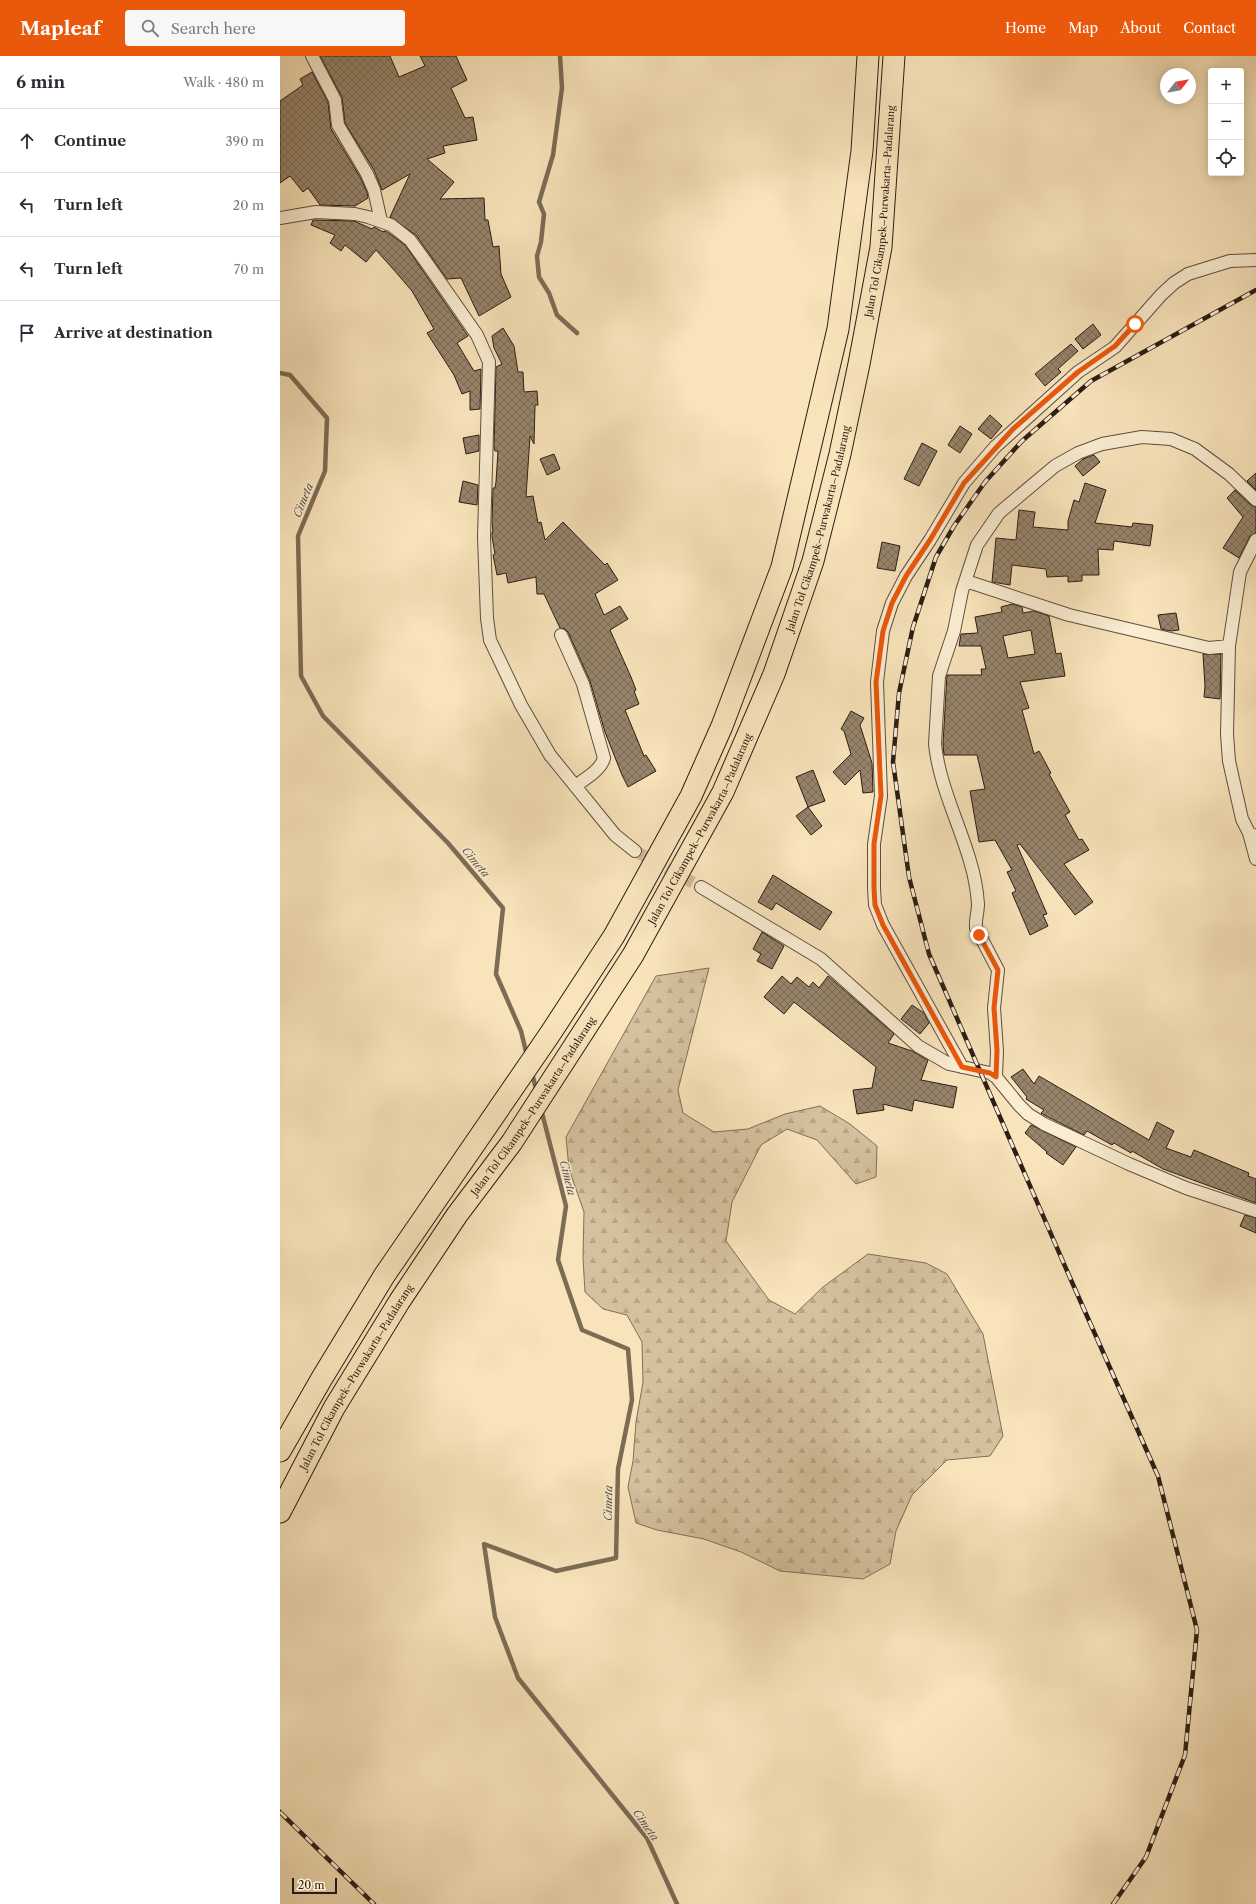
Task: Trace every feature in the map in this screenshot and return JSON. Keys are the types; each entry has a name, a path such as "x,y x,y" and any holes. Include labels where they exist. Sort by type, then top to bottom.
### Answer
{"highway":[{"path":"280,1451 384,1276 550,1034 614,936 691,796 722,726 782,567 838,329 862,151 868,56"},
{"name":"Jalan Tol Cikampek–Purwakarta–Padalarang","path":"280,1512 334,1408 399,1302 457,1215 512,1142 633,955 723,792 774,674 813,561 840,454 881,247 894,56"}],"street":[{"path":"312,56 335,100 338,126 367,174 374,190 381,221"},
{"path":"280,218 316,212 355,214 381,221 391,226 410,240 477,335 489,362 489,400 485,440 484,537 487,618 490,640 495,653 538,736 550,755 615,835 635,851"},
{"path":"962,1067 886,932 875,905 874,844 881,796 876,682 883,631 892,603 906,576 930,540 964,483 1013,429 1078,372 1115,346 1161,295 1174,283 1188,274 1230,261 1256,260"},
{"path":"996,1077 997,1050 994,1008 998,970 976,928 975,921 978,905 970,862 948,798 936,755 939,676 954,631 966,580 977,545 999,513 1055,466 1078,453 1102,444 1142,437 1171,439 1195,449 1229,474 1256,500"},
{"path":"1256,540 1240,572 1229,646 1227,734 1229,761 1242,819 1253,834 1256,859"},
{"path":"966,580 1069,614 1209,648 1229,646"},
{"path":"561,635 584,684 604,758 601,765 593,773 576,786"},
{"path":"701,887 821,959 918,1046 949,1064 990,1073 996,1077 1028,1114 1044,1124 1129,1164 1186,1188 1256,1211"}],"green space":[{"path":"709,968 678,1090 683,1113 714,1132 748,1129 785,1114 820,1106 850,1124 877,1146 876,1177 856,1184 817,1140 787,1129 761,1145 732,1202 726,1241 769,1300 795,1314 823,1287 868,1254 926,1263 947,1274 983,1334 1003,1436 990,1456 947,1460 912,1495 896,1531 890,1564 863,1579 780,1571 741,1552 704,1539 657,1530 636,1523 628,1487 633,1461 636,1422 643,1382 642,1342 627,1315 603,1309 585,1292 583,1258 584,1212 569,1169 566,1137 656,976"}],"building":[{"path":"320,56 390,56 399,77 425,66 420,56 456,56 467,80 451,88 465,118 473,117 477,140 443,146 445,153 427,159 454,182 440,199 484,198 485,220 488,220 493,247 499,246 501,274 511,297 479,316 461,278 447,279 416,235 390,217 410,174 382,190 374,170 345,123 342,97"},
{"path":"312,72 328,102 331,129 360,177 367,192 368,198 355,206 320,205 308,188 303,192 290,176 280,183 280,101 303,85 300,79"},
{"path":"313,220 354,221 372,229 374,227 383,232 387,232 405,245 468,336 457,343 474,371 481,369 480,409 470,410 470,391 462,394 454,375 427,333 434,329 412,291 394,270 376,250 366,262 345,245 341,251 330,243 335,235 311,225"},
{"path":"1093,324 1101,335 1083,349 1075,339"},
{"path":"503,328 514,346 518,372 523,372 524,392 537,391 538,405 535,405 534,444 530,436 526,497 533,496 538,523 541,522 545,540 563,522 605,565 607,563 618,580 595,594 604,615 620,606 628,619 610,630 631,677 639,704 625,710 644,756 646,755 656,771 628,787 605,732 590,681 568,632 565,629 560,628 544,594 537,594 536,577 508,583 506,573 497,575 493,555 495,554 492,537 492,523 493,488 495,488 496,482 498,451 495,451 494,448 496,367 502,364 494,348 492,336"},
{"path":"1071,344 1078,351 1058,369 1061,372 1045,386 1035,374"},
{"path":"990,415 1002,426 991,439 978,429"},
{"path":"960,426 972,434 960,453 948,445"},
{"path":"479,435 479,451 466,454 463,438"},
{"path":"922,443 937,451 919,486 904,479"},
{"path":"554,454 560,469 547,475 540,459"},
{"path":"1094,455 1100,462 1083,476 1075,466 1083,459"},
{"path":"1256,473 1256,490 1247,481"},
{"path":"463,481 478,485 477,505 459,502"},
{"path":"1085,483 1106,490 1095,523 1132,527 1133,523 1153,525 1150,546 1114,541 1113,550 1098,549 1099,575 1082,575 1082,581 1068,582 1068,576 1047,577 1046,569 1012,565 1010,585 992,582 996,538 1016,540 1019,510 1035,512 1033,527 1068,530 1068,521 1074,500 1079,502"},
{"path":"1235,490 1251,505 1256,507 1256,533 1250,536 1239,558 1223,548 1243,517 1227,498"},
{"path":"882,542 900,546 895,571 877,568"},
{"path":"1012,604 1022,607 1023,613 1034,611 1049,616 1056,654 1061,653 1065,676 1020,682 1029,708 1022,710 1034,754 1039,751 1051,773 1049,774 1070,812 1065,815 1079,840 1082,839 1089,850 1064,864 1093,902 1075,915 1020,844 1017,845 1047,914 1043,915 1048,926 1030,935 1012,893 1016,891 1007,872 1012,870 995,840 979,842 970,791 985,789 977,755 944,755 943,744 947,675 982,675 981,669 986,669 981,646 959,646 961,634 978,633 975,617 1002,612 1001,607","holes":["1031,630 1035,654 1008,658 1003,636"]},
{"path":"1176,613 1179,630 1171,631 1161,629 1158,615"},
{"path":"1203,654 1221,654 1220,699 1204,697 1205,686"},
{"path":"851,711 864,718 860,725 872,763 873,792 863,793 860,770 845,785 833,772 851,754 844,731 841,729"},
{"path":"813,770 825,801 808,807 796,777"},
{"path":"808,807 822,826 811,835 796,816"},
{"path":"773,875 832,912 820,930 776,903 772,910 758,902"},
{"path":"762,932 784,946 772,969 757,961 761,954 753,949"},
{"path":"782,976 791,984 797,977 809,987 813,982 819,988 828,976 894,1034 888,1043 912,1051 928,1060 921,1080 957,1087 953,1108 914,1100 912,1111 883,1104 884,1110 857,1114 853,1090 872,1088 876,1067 794,1002 784,1014 764,997"},
{"path":"912,1005 924,1013 929,1023 920,1034 901,1019"},
{"path":"1023,1069 1034,1084 1039,1076 1149,1140 1157,1122 1174,1131 1166,1148 1191,1157 1194,1150 1249,1173 1248,1176 1256,1179 1256,1203 1163,1169 1132,1151 1131,1153 1114,1143 1112,1145 1087,1131 1084,1135 1041,1113 1044,1110 1026,1099 1027,1097 1011,1077"},
{"path":"1031,1125 1076,1147 1063,1165 1046,1153 1047,1152 1025,1133"},
{"path":"1245,1215 1256,1218 1256,1233 1240,1226"}],"waterway":[{"path":"560,56 562,88 553,155 539,202 544,214 541,242 537,256 539,277 549,293 557,315 577,333"},
{"name":"Cimeta","path":"280,373 290,375 327,418 325,471 298,536 301,676 323,716 448,843 503,908 496,974 521,1031 527,1056"},
{"name":"Cimeta","path":"532,1073 537,1093"},
{"name":"Cimeta","path":"541,1109 566,1206 558,1260 582,1330 628,1349 632,1400 618,1469 616,1558 556,1571 484,1544 495,1617 518,1678 647,1838 677,1904"}],"tunnel":[{"path":"635,851 701,887"}],"railway":[{"path":"1113,1904 1146,1857 1185,1755 1197,1630 1158,1476 929,954 909,877 893,762 899,693 913,627 936,557 954,526 985,482 1022,441 1091,381 1256,290"},
{"path":"280,1812 374,1904"}],"route":[{"path":"979,935 998,970 994,1008 997,1050 996,1077 990,1073 962,1067 911,978 883,925 875,905 874,844 881,796 876,682 883,631 892,603 906,576 930,540 964,483 995,447 1013,429 1078,372 1115,346 1135,324"}]}
